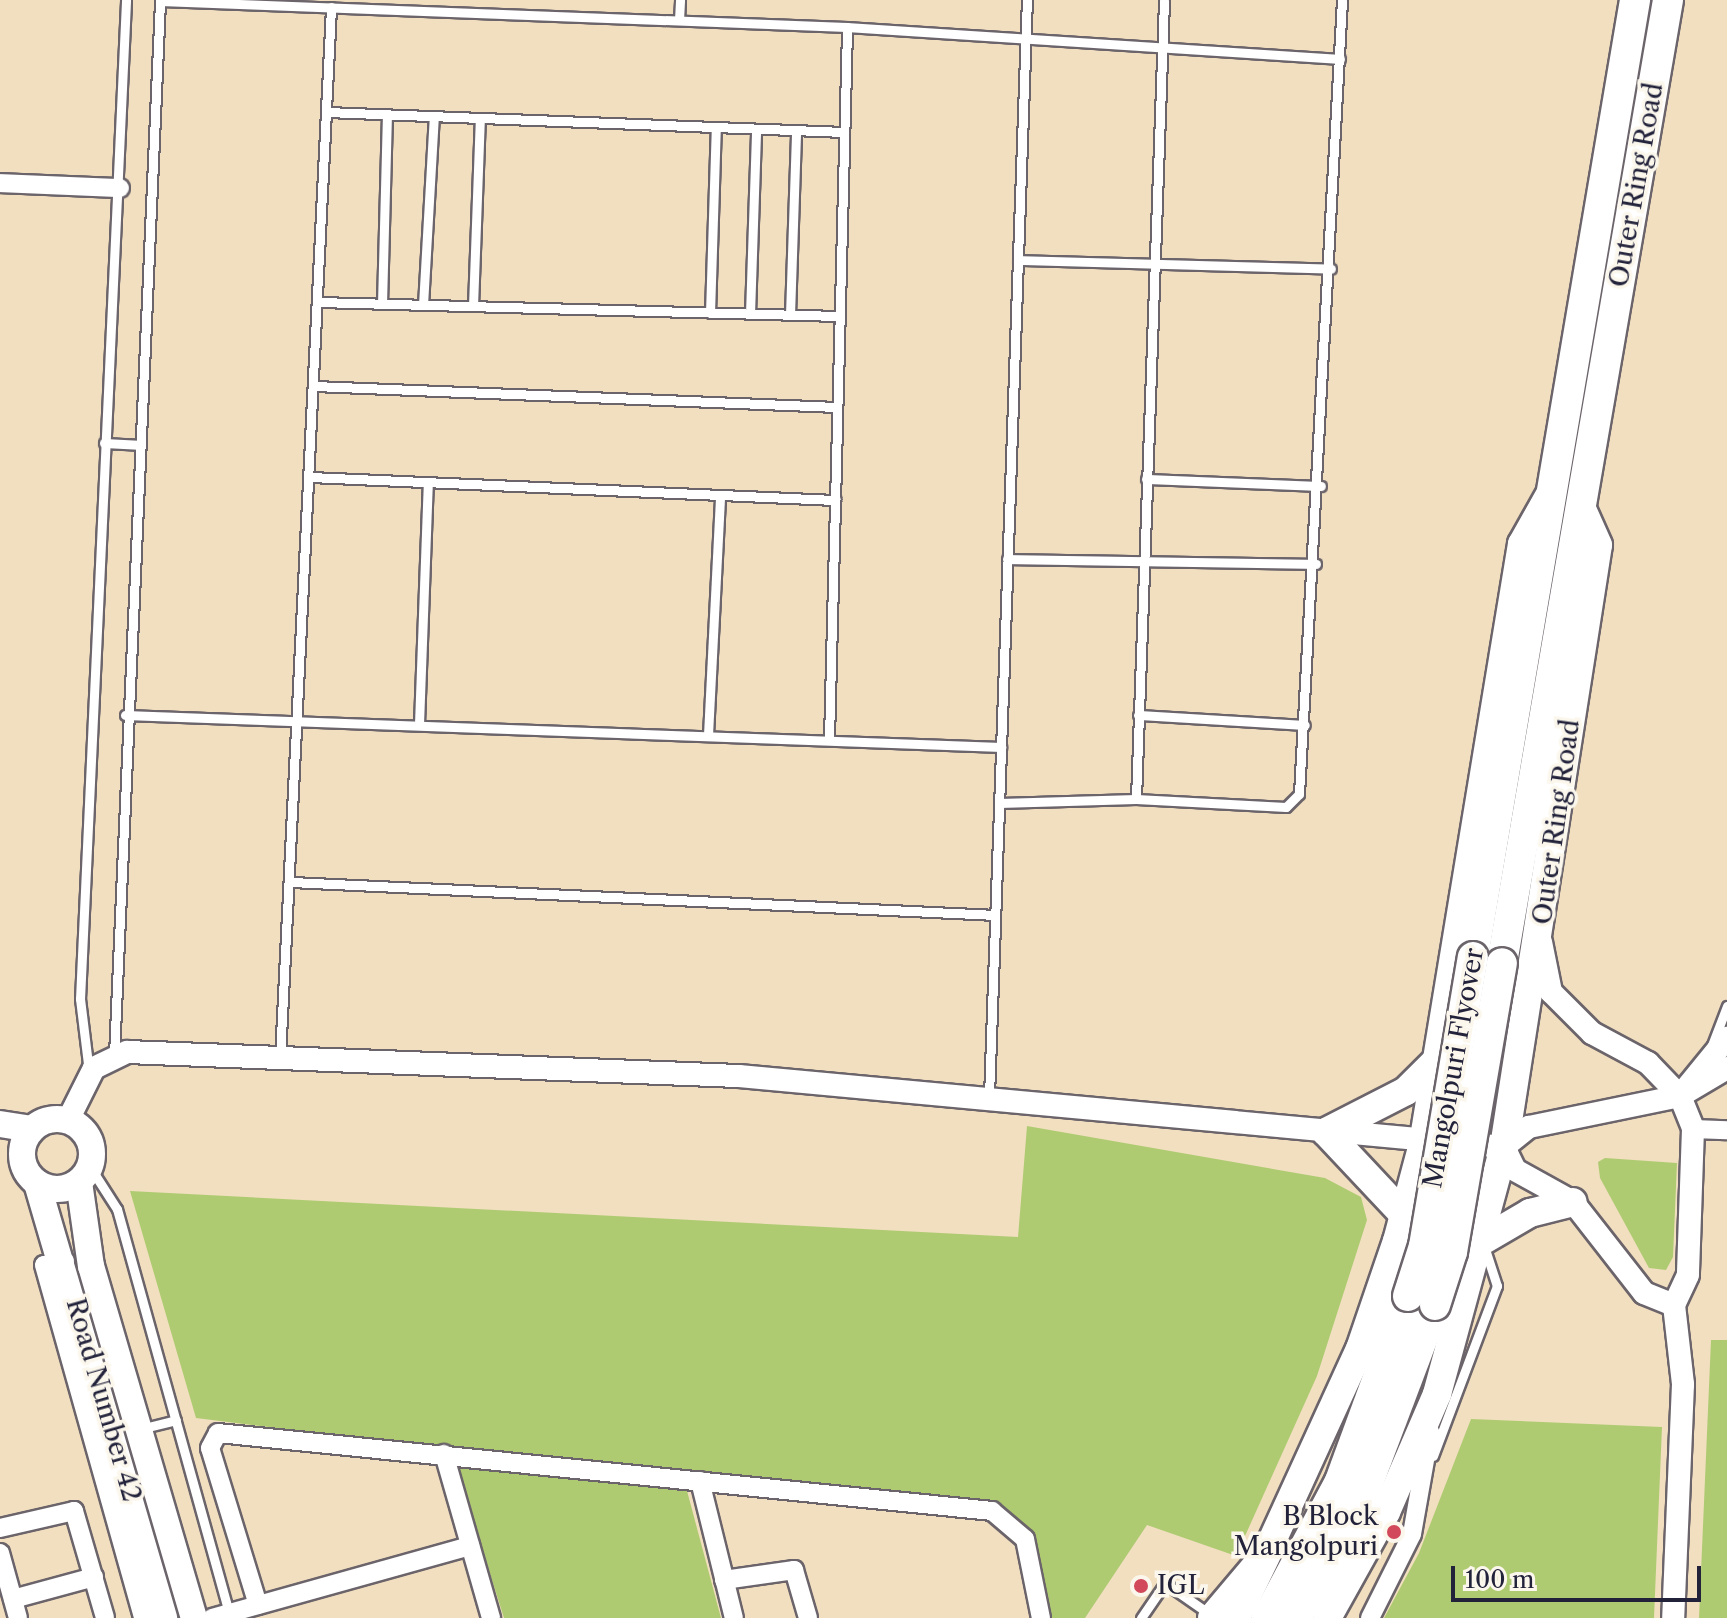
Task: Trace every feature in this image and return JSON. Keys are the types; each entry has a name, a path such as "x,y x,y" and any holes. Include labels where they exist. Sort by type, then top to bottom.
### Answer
{"highway":[{"name":"Outer Ring Road","path":"1551,492 1635,0"},
{"name":"Outer Ring Road","path":"1583,511 1668,0"},
{"name":"Mangolpuri Flyover","path":"1267,1618 1340,1481 1424,1246 1551,492"},
{"name":"Mangolpuri Flyover","path":"1296,1618 1363,1496 1411,1383 1452,1252 1583,511"},
{"path":"1220,1618 1266,1554"}],"main road":[{"path":"1266,1554 1360,1349 1404,1215 1423,1144 1522,544 1551,492"},
{"name":"Outer Ring Road","path":"1327,1618 1386,1512 1437,1394 1482,1241 1504,1147 1540,940 1598,545 1583,511"},
{"path":"1453,960 1472,990 1501,998 1529,969 1540,940"},
{"path":"1404,1215 1326,1132 1406,1091 1436,1061"},
{"path":"0,1124 31,1129 68,1120 90,1139 84,1175 57,1190 20,1167 31,1129"},
{"name":"Road Number 42","path":"20,1167 65,1261 71,1323 155,1617"},
{"name":"Road Number 42","path":"84,1175 91,1266 194,1618"},
{"path":"1482,1241 1530,1213 1573,1202"}],"street":[{"path":"0,183 120,188"},
{"path":"1540,940 1551,992 1592,1033 1648,1063 1680,1096 1693,1129 1688,1275 1674,1305 1683,1384 1673,1618"},
{"path":"1680,1096 1719,1043"},
{"path":"68,1120 89,1075 114,1055 280,1058 739,1076 989,1097 1423,1144 1504,1147 1529,1127 1680,1096 1727,1068"},
{"path":"1693,1129 1727,1130"},
{"path":"1504,1147 1515,1170 1573,1202 1644,1293 1674,1305"},
{"path":"1370,1618 1412,1534 1437,1394"},
{"path":"258,1605 210,1448 212,1436 444,1454 992,1511 1025,1539 1041,1618"},
{"path":"444,1454 491,1618"},
{"path":"700,1481 734,1618"},
{"path":"0,1528 74,1511 105,1618"},
{"path":"224,1616 470,1546"},
{"path":"0,1553 18,1618"},
{"path":"724,1580 794,1570 808,1618"},
{"path":"13,1599 94,1577"}],"lane":[{"path":"89,1075 80,999 104,443 120,188 126,0"},
{"path":"679,20 680,0"},
{"path":"989,1097 1027,0"},
{"path":"1136,799 1164,0"},
{"path":"999,803 1136,799 1286,807 1299,794 1321,486 1342,0"},
{"path":"114,1055 125,715 160,1 847,27 1026,42 1340,59"},
{"path":"280,1058 300,720 331,7"},
{"path":"829,740 847,27"},
{"path":"326,112 844,132"},
{"path":"382,304 387,115"},
{"path":"423,305 434,116"},
{"path":"473,306 480,118"},
{"path":"710,313 716,127"},
{"path":"750,314 756,129"},
{"path":"790,315 796,130"},
{"path":"1018,260 1331,269"},
{"path":"318,302 840,316"},
{"path":"314,386 837,407"},
{"path":"104,443 138,445"},
{"path":"310,477 835,500"},
{"path":"1146,479 1321,486"},
{"path":"419,724 428,482"},
{"path":"708,735 720,495"},
{"path":"1007,559 1316,564"},
{"path":"125,715 1001,747"},
{"path":"1138,715 1305,725"},
{"path":"291,882 995,915"},
{"path":"1719,1043 1727,1006"},
{"path":"84,1175 117,1209 176,1420 224,1616"},
{"path":"1420,1489 1497,1286 1482,1241"},
{"path":"140,1429 176,1420"},
{"path":"1141,1618 1165,1583 1220,1618"}],"green space":[{"path":"1027,1126 1325,1178 1361,1197 1367,1220 1317,1376 1236,1556 1147,1525 1085,1618 1041,1618 1017,1520 196,1418 130,1191 1018,1237"},
{"path":"1605,1158 1677,1163 1673,1257 1666,1270 1649,1268 1600,1178 1598,1162"},
{"path":"1711,1340 1727,1340 1727,1618 1699,1618"},
{"path":"1471,1419 1662,1427 1654,1618 1384,1618 1419,1553"},
{"path":"456,1466 686,1487 721,1618 504,1618"}],"place":[{"name":"B Block Mangolpuri","path":"1394,1532"},
{"name":"IGL","path":"1141,1586"}]}
